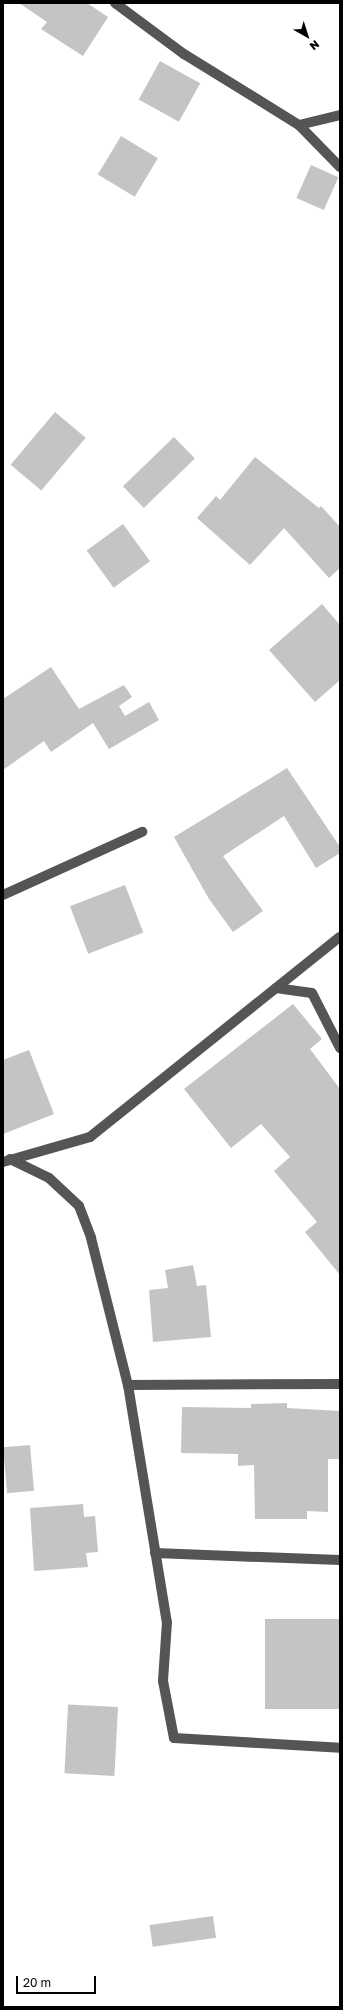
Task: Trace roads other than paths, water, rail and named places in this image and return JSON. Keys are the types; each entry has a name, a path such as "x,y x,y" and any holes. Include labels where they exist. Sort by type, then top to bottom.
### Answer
{"street":[{"path":"115,3 184,54 299,125 340,167"},
{"path":"299,125 340,115"},
{"path":"3,895 142,832"},
{"path":"6,1161 90,1136 340,937"},
{"path":"276,988 312,993 340,1048"},
{"path":"6,1161 49,1178 79,1206 91,1238 128,1385 167,1622 163,1681 174,1738 340,1748"},
{"path":"128,1385 340,1384"},
{"path":"155,1553 340,1560"}]}
